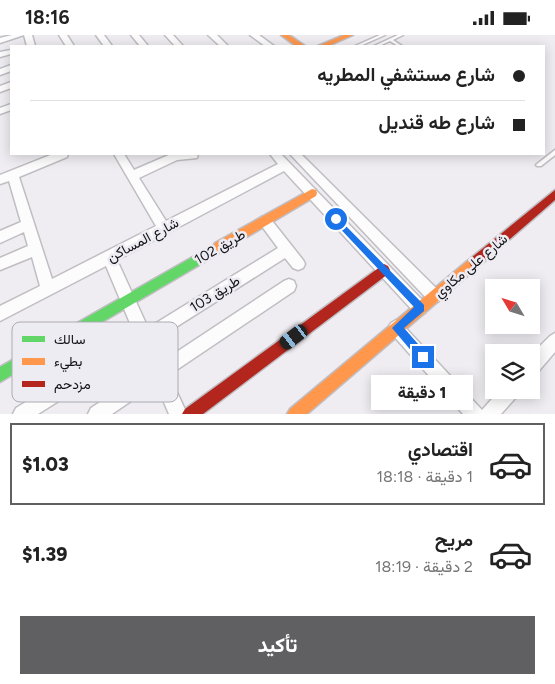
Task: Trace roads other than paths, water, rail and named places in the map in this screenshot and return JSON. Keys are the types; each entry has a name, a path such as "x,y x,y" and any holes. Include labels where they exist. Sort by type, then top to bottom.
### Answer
{"street":[{"path":"0,41 20,35"},
{"path":"134,35 143,45"},
{"path":"169,35 178,45"},
{"path":"212,35 223,45"},
{"path":"254,35 269,45"},
{"path":"284,35 299,45"},
{"path":"324,45 335,37 350,35"},
{"path":"0,173 45,155"},
{"path":"0,180 61,155"},
{"path":"120,155 164,229"},
{"path":"132,176 176,156 193,155 198,167"},
{"path":"276,155 420,308"},
{"path":"296,155 434,296"},
{"name":"شارع المساكن","path":"0,314 285,165"},
{"path":"13,175 48,289"},
{"name":"طريق 102","path":"91,322 312,193"},
{"name":"شارع على مكاوي","path":"295,414 555,194"},
{"path":"265,221 298,264"},
{"path":"0,237 29,224"},
{"path":"0,264 36,249"},
{"name":"طريق 103","path":"171,322 287,250"},
{"path":"109,258 136,322"},
{"path":"190,414 384,270"},
{"path":"178,360 289,286"},
{"path":"396,328 475,414"},
{"path":"540,357 555,341"},
{"name":"طريق 102","path":"0,375 12,368"},
{"path":"490,414 503,399"},
{"name":"طريق 103","path":"22,414 41,402"},
{"path":"97,414 115,402"},
{"path":"172,402 178,414"}],"lane":[{"path":"358,45 383,35"},
{"path":"378,45 401,35"},
{"path":"390,40 398,45"},
{"path":"539,165 554,155"}]}
